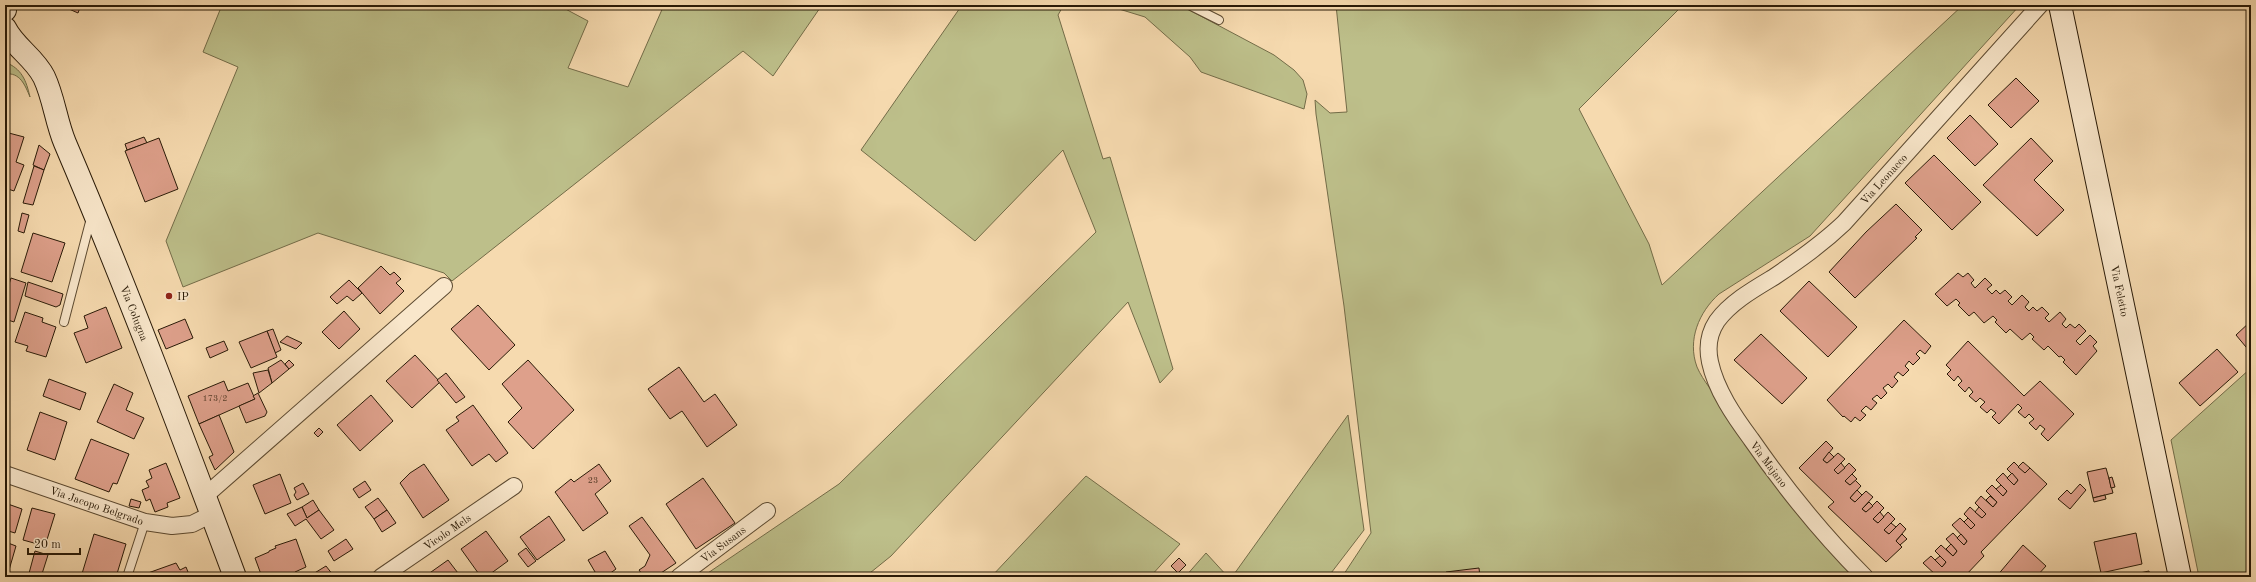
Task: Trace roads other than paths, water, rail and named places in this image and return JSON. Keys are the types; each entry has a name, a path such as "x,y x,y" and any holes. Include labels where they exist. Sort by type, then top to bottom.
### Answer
{"street":[{"path":"5,5 5,10"},
{"name":"Via Leonacco","path":"1710,334 1717,322 1730,308 1817,248 1844,223 2040,5"},
{"name":"Via Feletto","path":"2060,5 2180,577"},
{"name":"Via Colugna","path":"5,28 15,44 34,62 44,77 60,131 94,210 235,577"},
{"name":"Via Colugna","path":"5,56 15,61 26,70 42,105 60,131"},
{"path":"208,505 444,286"},
{"name":"Via Majano","path":"1710,334 1710,360 1714,377 1743,428 1806,512 1865,577"},
{"name":"Via Jacopo Belgrado","path":"5,474 145,522 172,526 192,524 208,505"},
{"name":"Vicolo Mels","path":"381,577 514,486"},
{"name":"Via Susans","path":"680,577 767,511"}],"lane":[{"path":"1189,5 1219,20"},
{"path":"64,322 94,210"},
{"path":"127,577 145,522"}],"place":[{"name":"IP","path":"169,296"}]}
